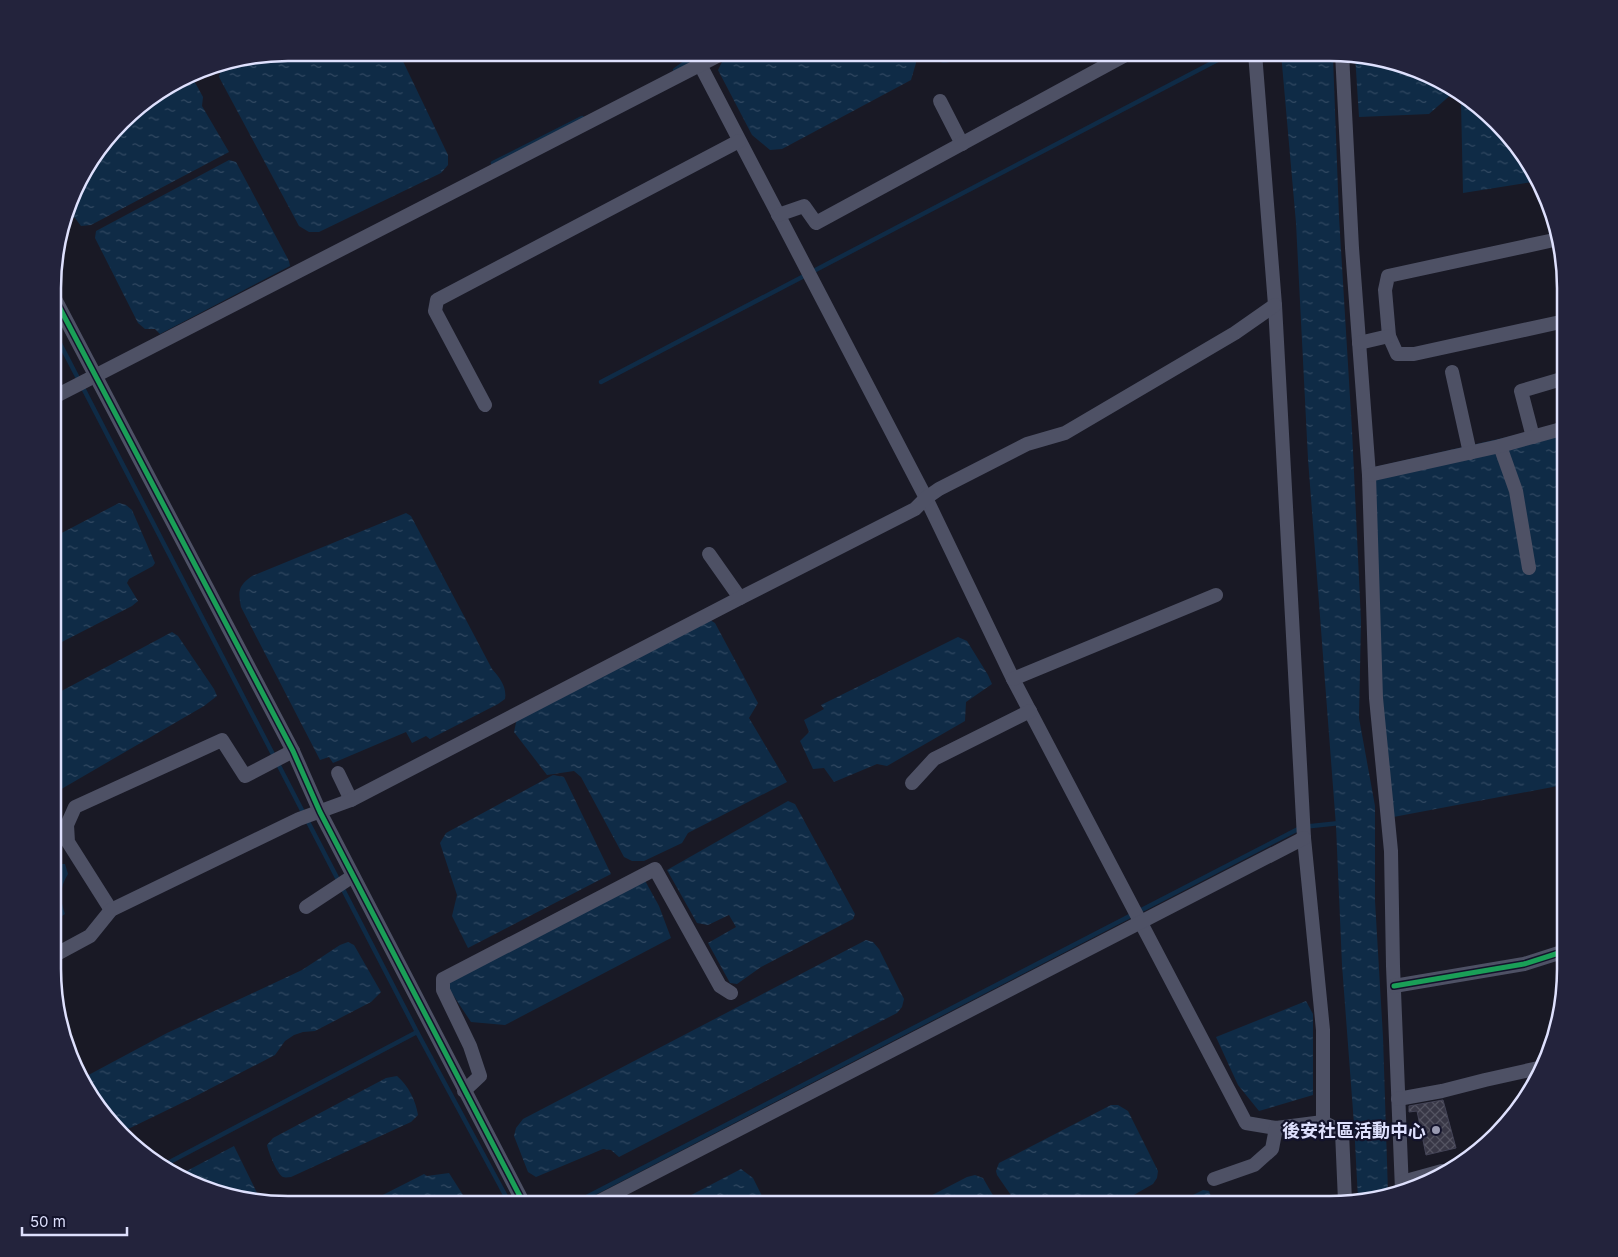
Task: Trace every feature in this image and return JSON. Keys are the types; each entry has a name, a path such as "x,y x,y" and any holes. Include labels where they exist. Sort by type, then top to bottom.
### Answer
{"street":[{"path":"61,394 693,61"},
{"path":"698,61 926,498 1030,711 1246,1123 1276,1128 1324,1122 1342,1132 1345,1195"},
{"path":"778,215 804,206 816,223 1114,61"},
{"path":"1256,61 1275,304 1304,838 1324,1030 1324,1122"},
{"path":"1342,62 1352,248 1369,475 1376,698 1391,851 1402,1184"},
{"path":"940,101 962,144"},
{"path":"485,405 435,311 437,300 740,141"},
{"path":"1551,241 1388,276 1385,290 1389,336 1397,354 1414,354 1557,323"},
{"path":"61,952 90,936 111,910 299,819 351,800 915,509 926,498 940,489 1027,444 1064,433 1234,334 1275,304"},
{"path":"61,310 293,751 320,812 520,1196"},
{"path":"1359,343 1389,336"},
{"path":"1452,372 1470,453"},
{"path":"1533,437 1521,391 1557,380"},
{"path":"1369,475 1500,446 1557,430"},
{"path":"1500,446 1516,490 1529,568"},
{"path":"709,554 740,598"},
{"path":"1014,679 1216,595"},
{"path":"912,783 934,758 1030,711"},
{"path":"111,910 68,842 67,825 75,808 222,740 245,776 293,751"},
{"path":"338,773 351,800"},
{"path":"610,1196 1304,838"},
{"path":"464,1091 480,1076 470,1046 443,990 444,978 655,869 720,986 731,993"},
{"path":"306,907 353,876"},
{"path":"1394,986 1524,964 1557,954"},
{"path":"1398,1098 1442,1091 1533,1069"},
{"path":"1214,1179 1254,1165 1272,1149 1276,1128"}],"water":[{"path":"288,61 403,61 448,155 448,165 441,173 319,232 309,232 299,226 219,77 220,72 259,63"},
{"path":"722,61 916,61 916,63 911,80 782,149 770,150 752,135 718,70"},
{"path":"1282,61 1333,61 1339,217 1361,621 1359,718 1375,806 1375,901 1383,1037 1388,1188 1358,1194 1342,965 1336,826 1308,459 1296,223"},
{"path":"1356,63 1403,73 1450,96 1429,114 1359,117"},
{"path":"195,82 203,97 202,106 229,152 91,225 81,226 72,217 73,215 85,188 108,150 150,108 162,99"},
{"path":"1461,103 1490,128 1510,150 1530,182 1463,193"},
{"path":"229,160 236,162 290,266 160,334 155,329 145,329 138,323 95,238 96,231"},
{"path":"1557,426 1557,786 1388,818 1366,469"},
{"path":"119,503 126,505 132,510 155,563 153,566 129,579 127,583 138,601 132,606 61,642 61,533"},
{"path":"406,513 411,516 492,669 502,683 505,699 430,739 426,736 412,743 406,732 333,763 329,757 320,760 241,607 240,589 252,576"},
{"path":"710,620 715,623 758,703 749,718 787,782 688,833 682,843 644,861 632,861 624,857 581,777 574,771 547,775 514,732 517,718"},
{"path":"172,632 178,636 217,696 204,706 61,789 61,691"},
{"path":"958,637 967,641 992,684 966,702 965,721 887,766 877,764 834,782 824,768 813,769 800,741 809,732 804,720 824,709 821,705"},
{"path":"553,775 564,777 611,874 468,948 452,916 457,895 440,843 446,833"},
{"path":"788,801 795,804 855,914 853,919 761,967 737,984 730,983 708,943 736,927 729,915 708,925 697,923 667,870"},
{"path":"61,864 65,864 68,874 61,894"},
{"path":"643,877 659,906 671,938 505,1025 471,1022 445,983"},
{"path":"61,894 62,904 65,914 61,917"},
{"path":"866,940 873,942 879,949 904,999 902,1007 897,1013 619,1157 611,1150 603,1149 536,1177 528,1172 514,1136 516,1128 523,1119"},
{"path":"348,942 354,945 381,992 371,1002 315,1031 294,1035 285,1041 275,1055 128,1129 99,1095 88,1075 167,1033 302,970 340,945"},
{"path":"1306,1001 1313,1014 1313,1095 1259,1111 1238,1085 1216,1037"},
{"path":"397,1076 408,1089 415,1104 418,1115 411,1122 291,1177 284,1177 278,1172 267,1145 273,1138 386,1078"},
{"path":"1111,1105 1118,1105 1128,1111 1158,1171 1157,1178 1153,1184 1132,1196 1011,1196 997,1175 996,1171 999,1163"},
{"path":"234,1146 257,1194 215,1184 186,1171"},
{"path":"741,1169 753,1178 762,1196 689,1196"},
{"path":"449,1173 463,1195 381,1196 424,1174 427,1176"},
{"path":"975,1175 983,1178 993,1196 930,1196 967,1177"},
{"path":"1203,1190 1209,1191 1211,1196 1191,1196"}],"building":[{"name":"後安社區活動中心","path":"1443,1100 1456,1148 1426,1155 1417,1111 1409,1112 1409,1106"}],"waterway":[{"path":"675,70 687,61"},
{"path":"601,382 1216,61"},
{"path":"493,163 582,118"},
{"path":"61,345 417,1032"},
{"path":"588,1196 1302,827 1340,823"},
{"path":"170,1162 417,1032 506,1196"}],"cycle path":[{"path":"61,310 293,751 320,812 520,1196"},
{"path":"1394,986 1524,964 1557,954"}],"place":[{"name":"後安社區活動中心","path":"1436,1130"}]}
